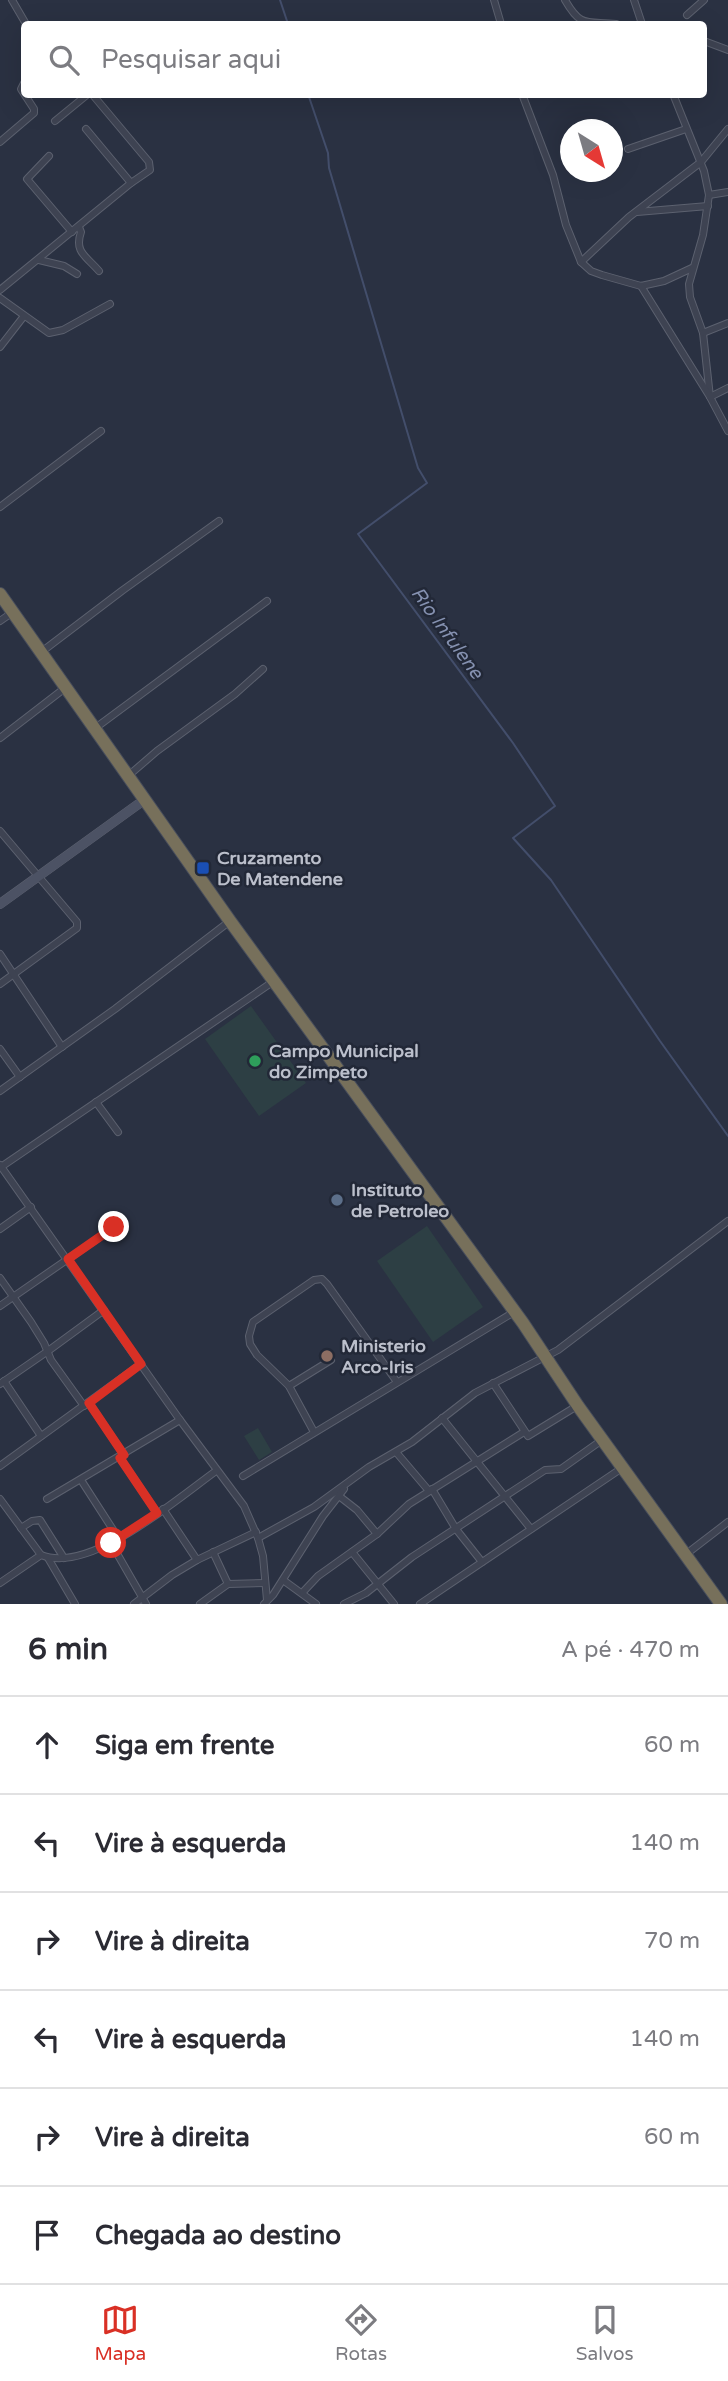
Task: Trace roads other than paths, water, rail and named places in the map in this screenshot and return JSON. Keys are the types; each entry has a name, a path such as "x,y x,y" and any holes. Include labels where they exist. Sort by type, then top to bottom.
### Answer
{"highway":[{"path":"0,594 230,921 514,1312 602,1440 721,1604"}],"street":[{"path":"12,0 24,21"},
{"path":"494,0 500,21"},
{"path":"565,0 574,17 581,21"},
{"path":"634,0 641,21"},
{"path":"687,15 704,0"},
{"path":"707,42 728,50"},
{"path":"0,142 34,113 27,98"},
{"path":"55,121 85,98"},
{"path":"0,290 131,183 149,172 150,166 93,98"},
{"path":"524,98 553,175 572,244 581,262 591,271 641,286 664,281 692,268"},
{"path":"674,98 701,162 709,195 704,235 689,284 690,297 703,333 710,397"},
{"path":"86,129 131,183"},
{"path":"628,149 686,129"},
{"path":"581,262 636,212 701,162 728,129"},
{"path":"49,156 27,179 72,232"},
{"path":"709,195 728,192"},
{"path":"636,212 708,206"},
{"path":"79,227 81,233 77,241 78,248 99,271"},
{"path":"39,260 64,266 78,274"},
{"path":"641,286 728,431"},
{"path":"0,298 49,334 54,334 110,304"},
{"path":"0,347 24,316"},
{"path":"703,333 728,324"},
{"path":"710,397 728,388"},
{"path":"0,507 101,431"},
{"path":"40,653 219,521"},
{"path":"94,729 267,601"},
{"path":"0,621 13,612"},
{"path":"128,776 157,751 235,694 263,669"},
{"path":"0,738 65,688"},
{"path":"0,904 144,800"},
{"path":"0,831 77,922 77,928 0,984"},
{"path":"0,1091 230,921"},
{"path":"0,954 62,1047"},
{"path":"265,1602 264,1562 257,1535 244,1506 216,1471 1,1166 274,981"},
{"path":"0,1049 20,1077"},
{"path":"96,1102 118,1132"},
{"path":"0,1230 31,1207"},
{"path":"134,1604 145,1601 176,1573 197,1560 304,1514 369,1467 396,1452 463,1402 558,1350 728,1220"},
{"path":"0,1306 122,1221"},
{"path":"0,1278 35,1328 51,1360 86,1404 197,1560"},
{"path":"314,1432 289,1386 253,1350 249,1331 253,1322 318,1278 327,1284 397,1382"},
{"path":"41,1436 2,1382 104,1310"},
{"path":"243,1476 514,1312"},
{"path":"289,1386 331,1360"},
{"path":"0,1466 141,1364"},
{"path":"494,1383 528,1436 578,1406"},
{"path":"442,1418 531,1529"},
{"path":"47,1499 180,1420"},
{"path":"303,1592 318,1576 377,1534 409,1504 524,1432"},
{"path":"344,1604 366,1593 546,1469 561,1469 602,1440"},
{"path":"396,1452 430,1490 482,1562"},
{"path":"419,1604 622,1468"},
{"path":"0,1583 44,1556 64,1558 84,1554 119,1539 216,1471"},
{"path":"81,1480 119,1539"},
{"path":"265,1602 283,1580 323,1516 347,1484"},
{"path":"339,1496 357,1510 377,1534"},
{"path":"1,1502 44,1556 75,1604"},
{"path":"21,1528 32,1521 40,1520 64,1558"},
{"path":"685,1555 728,1522"},
{"path":"111,1543 145,1601"},
{"path":"213,1552 228,1584"},
{"path":"352,1552 394,1604"},
{"path":"283,1580 316,1604"},
{"path":"200,1604 228,1584 265,1583"}],"waterway":[{"name":"Rio Infulene","path":"280,0 287,21"},
{"name":"Rio Infulene","path":"309,98 328,153 329,168 418,468 427,483 358,534 513,743 555,806 513,838 551,880 728,1136"}],"place":[{"name":"Cruzamento De Matendene","path":"203,868"},
{"name":"Campo Municipal do Zimpeto","path":"255,1061"},
{"name":"Instituto de Petroleo","path":"337,1200"},
{"name":"Ministerio Arco-Iris","path":"327,1356"}]}
